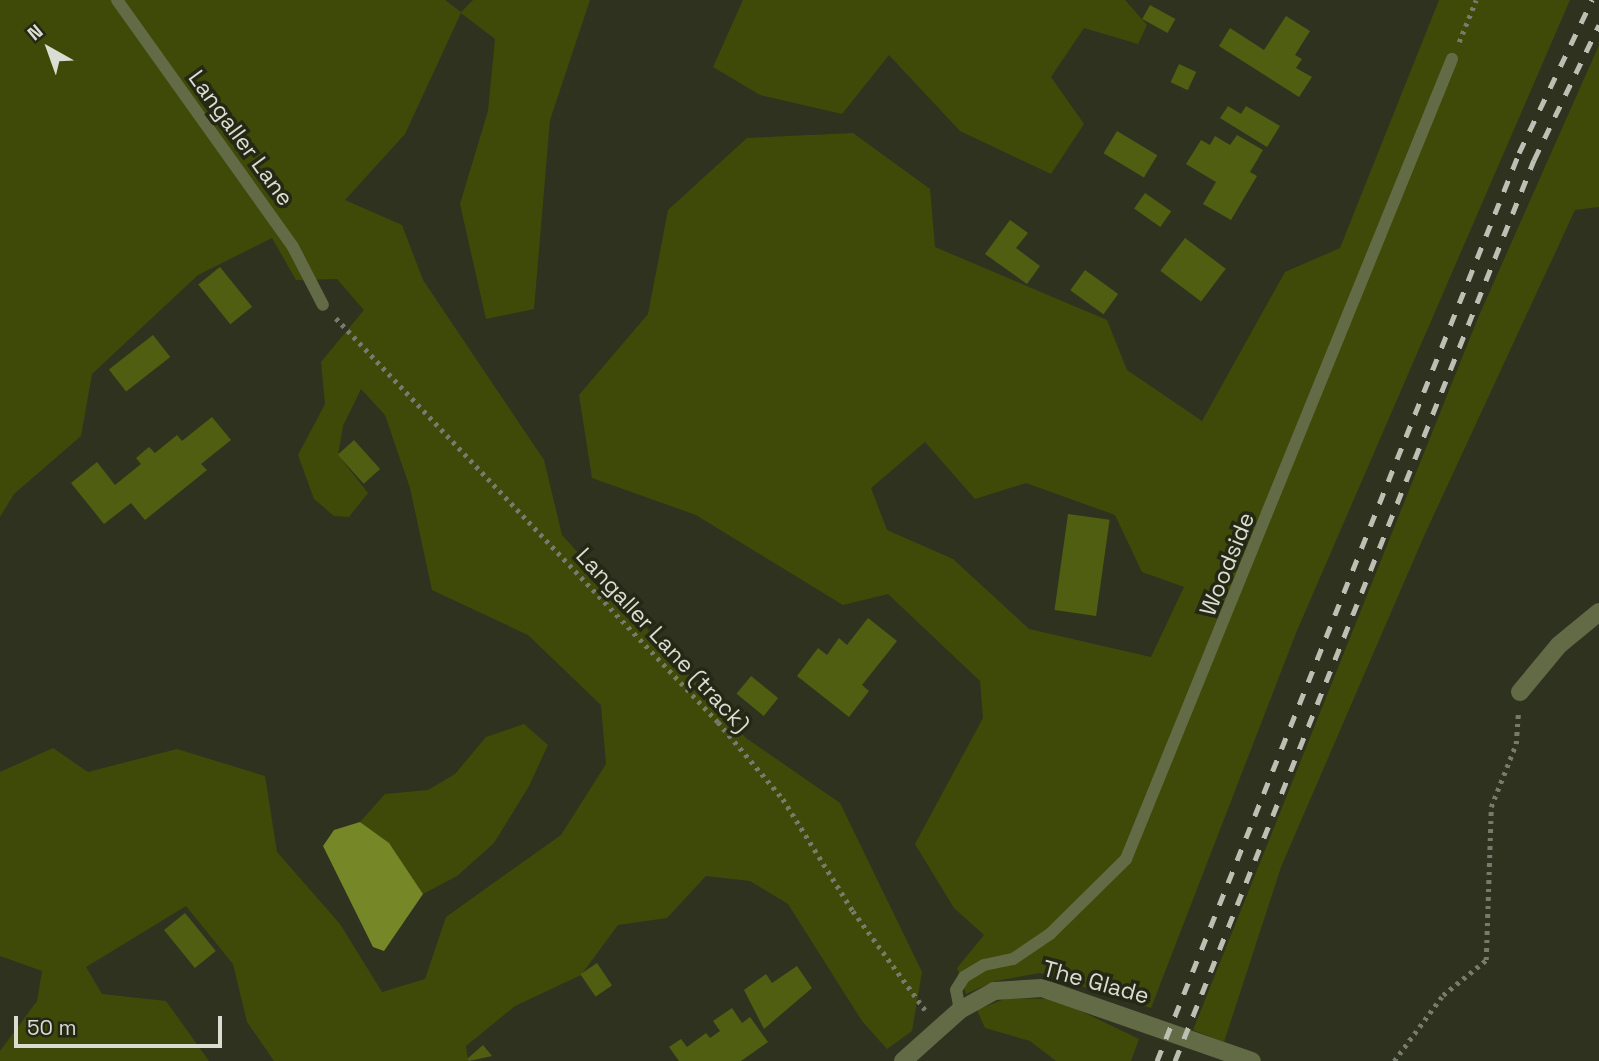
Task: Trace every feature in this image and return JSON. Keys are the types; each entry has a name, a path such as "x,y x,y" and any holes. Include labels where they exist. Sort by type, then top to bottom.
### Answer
{"street":[{"path":"1520,692 1559,645 1599,612"},
{"name":"The Glade","path":"903,1061 960,1010 994,991 1042,988 1130,1014 1252,1061"}],"lane":[{"name":"Langaller Lane","path":"117,0 293,247 323,305"},
{"name":"Woodside","path":"960,1010 956,990 964,977 984,965 1013,959 1050,934 1126,859 1452,59"}],"path":[{"path":"1452,59 1476,0"},
{"name":"Langaller Lane (track)","path":"323,305 718,722 783,799 853,911 939,1028"},
{"path":"1394,1061 1443,995 1486,960 1491,807 1516,744 1520,692"}],"shaded area":[{"path":"0,0 445,0 461,12 473,0 590,0 550,120 534,309 486,319 460,204 488,111 495,39 461,13 405,134 345,200 402,225 423,280 544,460 562,535 746,738 840,803 922,972 912,1031 887,1049 862,1021 788,904 750,881 706,876 667,918 618,925 581,975 515,1006 466,1046 468,1061 274,1061 247,1022 233,964 186,906 86,967 102,994 166,1001 209,1061 0,1061 0,1051 37,1001 42,971 0,956 0,772 53,748 88,772 177,749 265,776 277,852 340,924 382,992 425,979 446,917 561,835 606,764 601,705 528,635 432,590 410,488 385,415 361,389 343,426 338,455 368,493 349,517 334,516 314,499 298,455 325,404 321,362 364,310 337,279 296,280 272,238 198,275 92,374 81,436 14,494 0,517"},
{"path":"743,0 1125,0 1147,25 1138,44 1084,28 1051,77 1084,124 1051,174 960,131 889,55 842,114 760,95 713,67"},
{"path":"1439,0 1570,0 1296,633 1151,1008 1040,973 995,981 966,994 957,968 984,935 954,908 915,844 983,718 980,681 888,594 843,605 696,515 592,478 579,395 648,314 668,210 747,138 853,133 930,189 935,247 1107,320 1127,370 1202,421 1285,272 1340,248","holes":["925,442 975,499 1026,483 1115,515 1142,572 1184,587 1151,657 1029,629 953,559 887,530 871,488"]},
{"path":"1599,45 1599,207 1575,210 1424,536 1281,867 1224,1042 1193,1030 1478,318"},
{"path":"524,724 548,745 529,786 494,843 457,876 423,894 388,843 360,822 385,794 428,790 455,774 486,737"},
{"path":"360,822 389,843 423,894 384,951 373,947 323,846 334,830"},
{"path":"1007,998 1056,999 1139,1039 1131,1061 1056,1061 1030,1041 985,1028 977,1010"}],"building":[{"path":"1150,5 1175,19 1168,33 1142,19"},
{"path":"1286,16 1310,31 1295,55 1302,59 1296,68 1312,77 1299,97 1219,46 1230,28 1264,50"},
{"path":"1179,64 1196,72 1188,90 1171,82"},
{"path":"1228,106 1241,114 1246,106 1280,126 1267,147 1220,118"},
{"path":"1117,131 1157,155 1144,177 1104,153"},
{"path":"1237,135 1263,150 1250,172 1257,176 1231,220 1203,204 1216,182 1186,164 1201,140 1210,145 1215,136 1230,145"},
{"path":"1145,193 1171,211 1160,227 1134,209"},
{"path":"1010,220 1028,233 1016,248 1040,266 1027,284 985,254"},
{"path":"1185,238 1226,269 1201,301 1160,271"},
{"path":"220,267 252,307 230,324 198,285"},
{"path":"1085,270 1118,294 1103,314 1070,290"},
{"path":"153,335 170,357 126,392 109,369"},
{"path":"212,417 231,440 201,464 207,470 145,520 131,503 104,524 71,483 97,462 115,485 141,464 136,458 149,447 155,453 177,435 182,441"},
{"path":"354,440 380,469 364,484 338,455"},
{"path":"1068,514 1110,520 1096,616 1055,610"},
{"path":"868,618 897,641 862,685 869,691 849,717 797,676 818,648 827,655 839,638 847,645"},
{"path":"751,676 778,698 764,716 737,694"},
{"path":"185,913 216,951 195,968 164,930"},
{"path":"597,963 612,985 596,997 580,974"},
{"path":"797,966 812,988 764,1029 744,990 766,974 772,983"},
{"path":"732,1008 742,1023 750,1017 768,1042 741,1061 679,1061 669,1047 681,1039 687,1047 706,1033 710,1038 720,1031 713,1021"},
{"path":"483,1045 492,1056 469,1061 467,1059"}],"railway":[{"path":"1157,1061 1519,153 1592,0"},
{"path":"1175,1061 1534,160 1599,25"}]}
